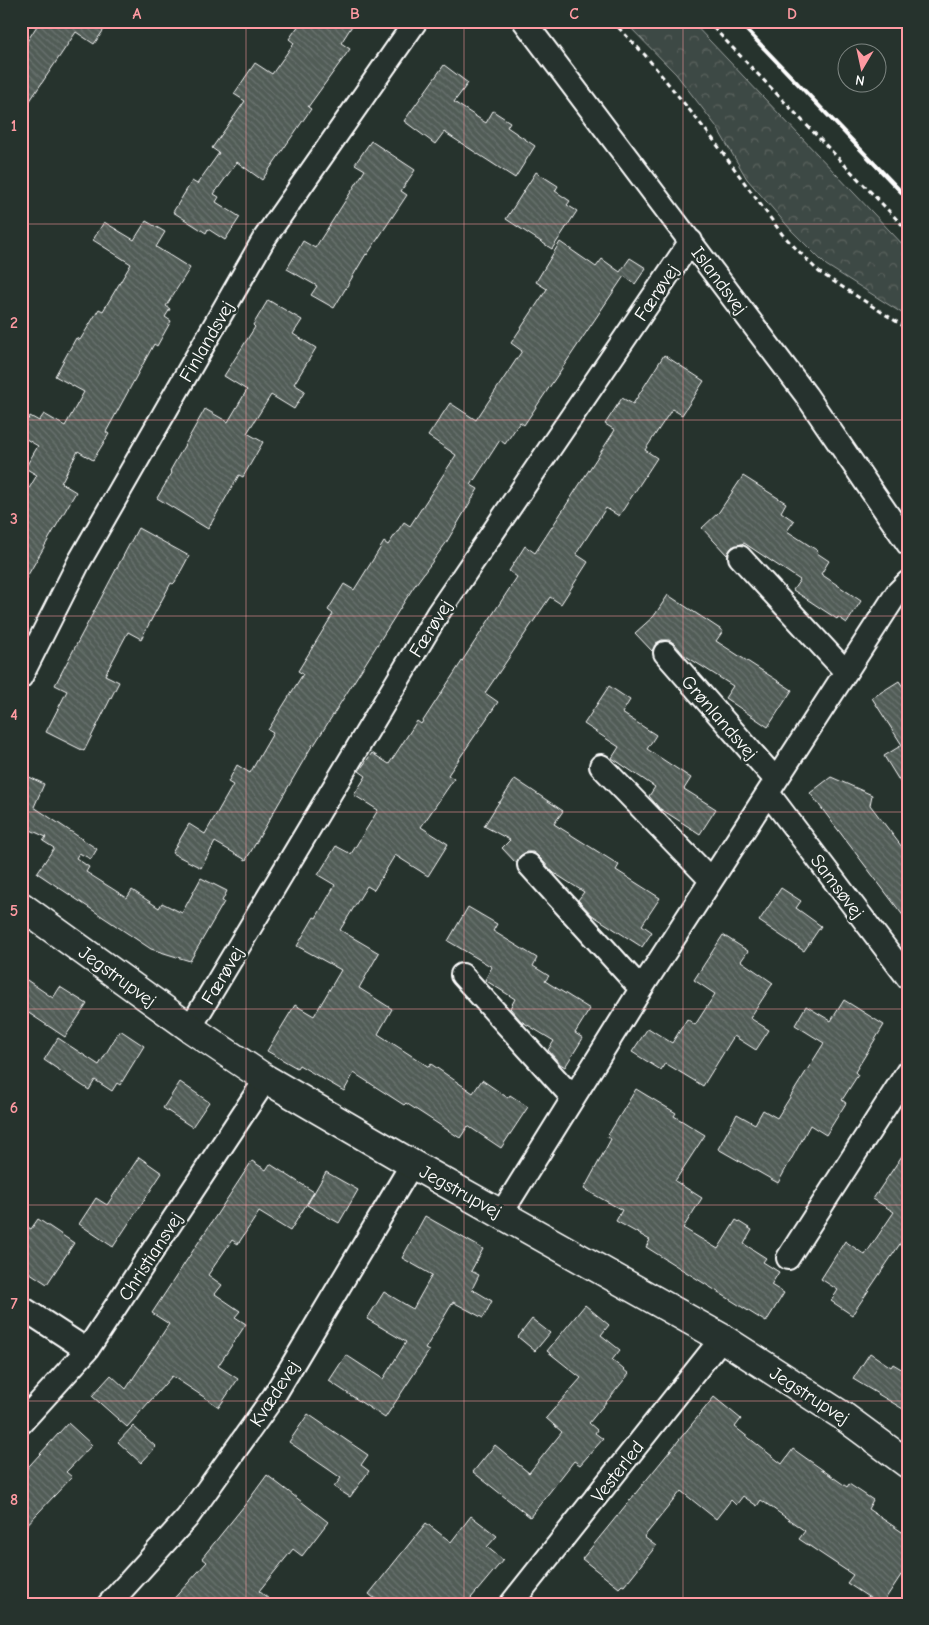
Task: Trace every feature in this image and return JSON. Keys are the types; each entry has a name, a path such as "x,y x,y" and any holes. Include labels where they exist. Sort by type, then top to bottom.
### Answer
{"street":[{"name":"Finlandsvej","path":"21,677 79,562 264,239 416,21"},
{"name":"Islandsvej","path":"524,21 806,395 908,544"},
{"name":"Færøvej","path":"190,1028 438,613 691,241"},
{"path":"740,557 846,672"},
{"name":"Grønlandsvej","path":"501,1214 711,880 897,593 908,582"},
{"name":"Grønlandsvej","path":"665,653 772,786"},
{"path":"602,766 711,880"},
{"name":"Samsøvej","path":"772,786 908,978"},
{"path":"529,865 641,989"},
{"name":"Jegstrupvej","path":"21,906 190,1028 266,1079 412,1164 722,1338 843,1416 908,1464"},
{"path":"462,975 573,1098"},
{"path":"788,1258 908,1071"},
{"name":"Christiansvej","path":"21,1423 87,1350 266,1079"},
{"name":"Kvædevej","path":"110,1604 186,1518 274,1396 412,1164"},
{"path":"21,1307 87,1350"},
{"name":"Vesterled","path":"511,1604 722,1338"}],"path":[{"path":"612,21 645,55 712,138 789,241 819,272 908,329"},
{"path":"707,21 908,231"}],"green space":[{"path":"624,21 691,21 908,250 908,317 826,265 792,231 747,179 716,126 676,74"}],"building":[{"path":"40,21 110,21 94,44 76,32 21,114 21,51"},
{"path":"302,21 355,21 341,43 350,49 308,107 311,109 262,180 237,162 214,194 219,197 216,202 240,217 225,240 208,229 206,233 173,212 192,181 197,184 219,153 212,148 245,101 234,94 255,63 272,74 294,43 289,39"},
{"path":"444,65 468,83 454,102 486,123 493,111 510,122 507,127 535,146 515,178 444,132 435,144 404,121"},
{"path":"371,141 415,170 401,191 407,195 366,254 334,308 311,295 317,286 287,269 303,241 315,248 365,170 355,164"},
{"path":"536,172 558,186 555,191 570,201 567,205 577,211 552,249 506,219"},
{"path":"146,221 165,232 156,247 190,268 166,306 170,309 165,317 171,321 157,346 154,344 106,432 109,434 93,460 78,451 61,483 76,492 21,587 21,502 37,475 25,468 38,446 21,436 21,431 30,416 39,421 44,414 65,426 84,392 55,376 76,338 80,340 99,309 103,311 131,264 93,240 104,222 134,240"},
{"path":"560,242 596,267 602,259 620,272 630,258 646,268 635,284 624,276 524,425 520,422 505,444 500,440 471,485 478,489 446,543 413,588 313,744 246,860 215,842 201,868 172,853 189,824 205,834 233,785 228,782 237,765 250,773 273,733 268,730 303,674 298,671 333,614 328,610 344,584 354,590 384,542 388,545 404,522 410,526 456,455 428,436 450,403 476,420 522,351 511,343 547,289 536,282"},
{"path":"268,300 302,320 293,334 316,348 294,384 305,391 294,409 271,395 247,433 263,442 243,477 239,475 208,529 157,498 205,409 228,422 247,390 224,376 255,327 253,325"},
{"path":"664,355 704,381 682,415 672,409 645,450 657,458 619,516 606,508 576,554 588,562 561,604 550,597 485,693 498,702 448,775 454,779 421,827 448,844 428,876 395,855 374,890 367,886 340,930 379,953 359,988 392,1009 378,1034 429,1067 431,1064 473,1093 482,1080 508,1098 510,1095 528,1107 501,1148 468,1126 460,1138 406,1103 404,1105 354,1073 344,1091 299,1065 297,1068 267,1051 295,1005 314,1016 341,970 297,946 335,885 318,875 336,846 351,854 378,810 354,795 366,776 359,771 372,753 389,764 417,721 421,724 517,577 509,571 525,546 535,553 615,430 605,424 622,398 633,404"},
{"path":"743,476 786,503 781,512 794,521 787,531 818,551 817,553 829,561 821,574 861,601 847,623 838,617 837,619 793,590 800,580 744,543 732,547 727,555 702,528 719,512"},
{"path":"138,528 189,556 175,582 171,583 141,639 128,632 105,675 119,682 84,751 46,732 67,691 55,685"},
{"path":"668,595 723,631 716,641 792,690 768,727 725,698 733,686 684,655 675,644 669,640 662,640 656,643 652,651 635,633 654,616"},
{"path":"899,681 908,694 908,795 884,756 902,745 872,698"},
{"path":"609,686 630,700 622,713 656,735 647,749 691,778 684,789 716,809 700,834 659,808 649,796 655,787 612,758 619,747 584,724"},
{"path":"21,773 44,784 34,807 97,849 91,859 79,853 76,858 89,867 86,872 127,898 132,890 159,908 162,903 182,913 201,878 227,891 222,901 224,902 190,961 151,949 37,873 54,848 43,841 46,837 24,827 21,833"},
{"path":"831,777 872,795 870,805 908,855 908,922 810,793"},
{"path":"515,779 563,811 554,824 619,865 616,870 660,898 642,925 652,932 642,947 592,915 578,900 584,892 554,873 533,852 526,852 520,856 516,863 502,848 510,840 484,826"},
{"path":"781,888 801,901 796,908 821,926 804,951 759,921"},
{"path":"468,907 497,924 493,931 537,958 533,966 549,976 545,981 590,1009 575,1033 583,1038 565,1067 548,1050 554,1041 521,1021 510,1008 515,999 485,980 492,967 448,941"},
{"path":"723,935 748,951 741,961 773,983 750,1018 769,1030 756,1050 734,1036 703,1086 665,1063 661,1070 632,1052 648,1028 672,1043 687,1019 695,1025 715,994 694,980"},
{"path":"21,976 53,998 60,987 87,1004 65,1037 21,1008"},
{"path":"844,1000 884,1025 855,1072 858,1075 842,1100 846,1103 826,1135 810,1125 778,1183 718,1149 737,1114 755,1124 763,1110 777,1118 824,1043 795,1025 806,1006 831,1021"},
{"path":"120,1030 144,1046 120,1085 117,1083 112,1091 95,1080 89,1090 44,1060 58,1038 99,1065"},
{"path":"180,1082 209,1102 192,1127 163,1108"},
{"path":"636,1089 676,1113 674,1116 705,1135 675,1181 702,1198 683,1228 718,1249 736,1220 752,1230 744,1244 766,1258 763,1262 779,1272 771,1285 784,1293 766,1322 646,1247 650,1240 616,1221 622,1210 584,1189 611,1139 607,1137"},
{"path":"908,1147 908,1232 852,1315 831,1301 838,1290 821,1279 845,1241 865,1255 894,1212 873,1199"},
{"path":"139,1157 162,1173 113,1247 79,1224 96,1198 107,1205"},
{"path":"252,1161 266,1170 270,1164 314,1192 290,1231 259,1212 238,1244 232,1240 208,1275 222,1285 215,1294 240,1311 235,1317 246,1324 218,1366 238,1379 219,1407 172,1376 127,1427 92,1396 111,1375 126,1389 169,1324 152,1313"},
{"path":"326,1172 358,1190 339,1223 307,1205"},
{"path":"425,1216 483,1249 471,1271 479,1275 472,1289 492,1301 483,1318 453,1302 425,1349 429,1351 385,1418 329,1381 346,1355 383,1379 406,1342 367,1319 384,1292 413,1309 432,1275 402,1258"},
{"path":"38,1219 74,1243 47,1284 21,1267 21,1223 31,1229"},
{"path":"585,1305 609,1325 601,1335 620,1350 612,1360 629,1374 589,1423 597,1430 595,1433 603,1439 580,1465 574,1461 530,1517 473,1472 495,1445 529,1473 562,1432 546,1418 581,1378 547,1351"},
{"path":"532,1319 550,1333 535,1351 518,1337"},
{"path":"870,1353 891,1367 893,1364 908,1373 908,1412 853,1379"},
{"path":"714,1397 741,1419 735,1427 782,1464 793,1449 847,1487 849,1484 873,1500 868,1509 908,1536 908,1579 901,1575 882,1604 879,1604 847,1583 853,1575 799,1539 805,1531 761,1500 757,1506 743,1496 736,1505 731,1500 716,1519 681,1491 644,1537 656,1546 624,1586 622,1585 619,1588 582,1559"},
{"path":"308,1414 368,1455 361,1465 369,1471 350,1497 334,1487 341,1478 289,1442"},
{"path":"68,1423 92,1445 66,1472 72,1477 21,1531 21,1475"},
{"path":"133,1426 156,1447 141,1463 118,1442"},
{"path":"267,1475 328,1522 302,1556 293,1549 259,1591 275,1604 169,1604 207,1562 202,1558"},
{"path":"471,1516 497,1536 487,1547 503,1560 466,1604 381,1604 369,1594 426,1523 451,1542"}],"railway":[{"path":"738,21 908,199"}]}
